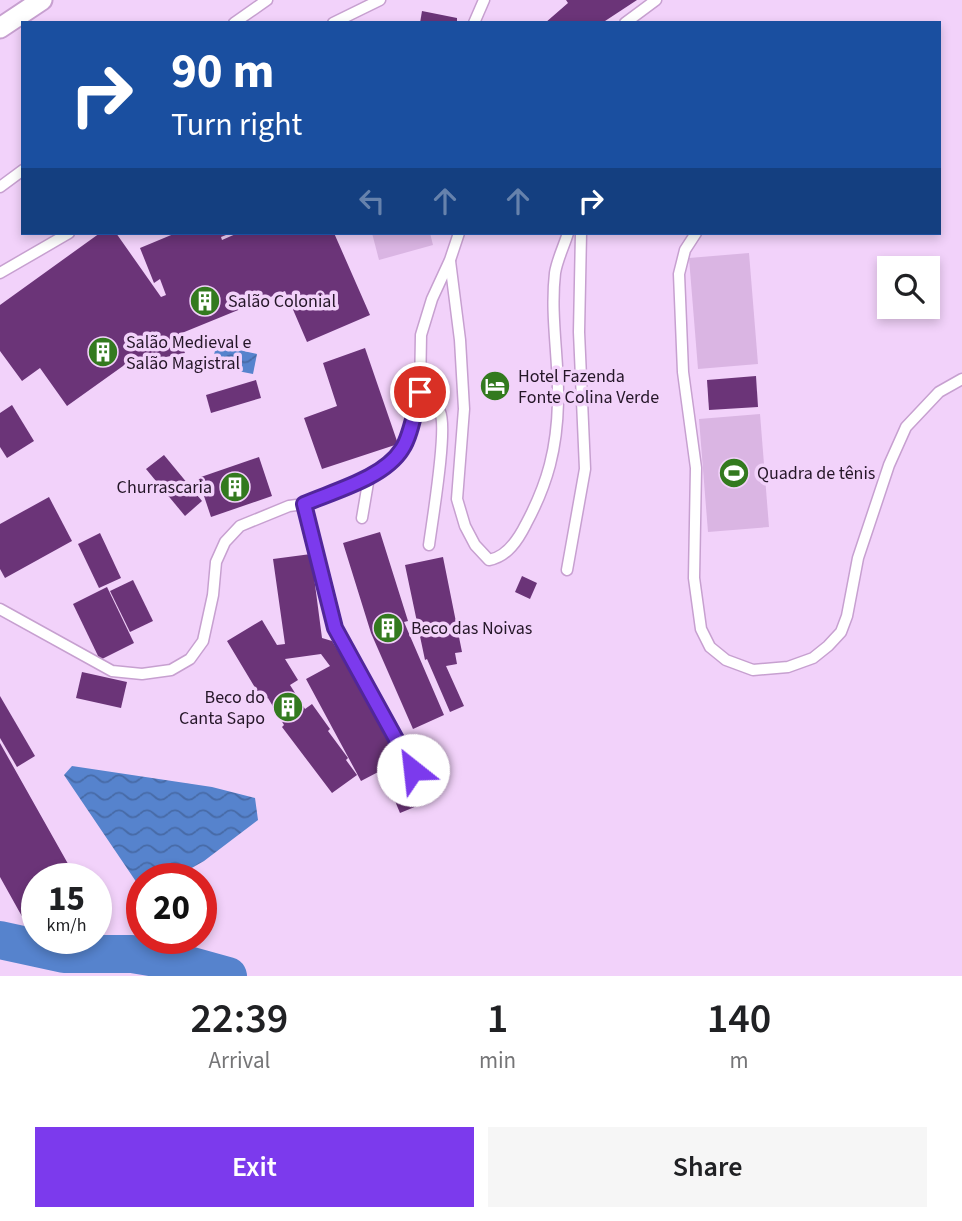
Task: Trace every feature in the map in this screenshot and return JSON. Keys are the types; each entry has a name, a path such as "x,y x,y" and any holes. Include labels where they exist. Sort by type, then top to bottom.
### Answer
{"street":[{"path":"0,27 39,1"}],"lane":[{"path":"237,21 267,0"},
{"path":"337,21 380,0"},
{"path":"475,21 484,0"},
{"path":"628,21 656,0"},
{"path":"0,187 21,171"},
{"path":"0,274 66,235"},
{"path":"0,609 112,671 142,674 171,670 190,659 203,641 213,595 216,562 225,542 240,526 289,506 304,504 369,477 403,449 420,392 421,335 432,299 459,235"},
{"path":"450,260 460,340 464,409 457,499 465,526 475,545 489,559 500,558 518,539 543,493 554,445 558,400 554,334 555,271 568,235"},
{"path":"567,570 585,469 579,332 581,235"},
{"path":"695,235 685,250 679,274 683,372 696,468 694,578 701,629 710,647 726,660 753,670 788,667 813,659 841,632 848,616 858,558 889,465 906,427 939,392 962,379"},
{"path":"420,392 434,404 442,417 441,449 429,545"},
{"path":"362,518 369,477"},
{"path":"304,504 335,628 413,770"}],"shaded area":[{"path":"373,235 430,235 433,245 379,260"},
{"path":"749,253 758,364 698,369 689,258"},
{"name":"Quadra de tênis","path":"760,414 769,527 708,532 699,419"}],"water":[{"path":"216,345 257,354 253,374 212,366"},
{"path":"72,766 212,787 255,798 258,820 200,863 126,863 126,867 64,775"}],"building":[{"path":"566,0 637,0 605,21 547,21 568,3"},
{"path":"422,11 457,18 457,21 420,21"},
{"path":"97,235 117,235 161,297 166,295 160,279 154,283 140,248 171,235 226,235 221,237 222,240 233,235 335,235 370,315 307,342 285,291 177,335 185,353 142,362 137,356 67,406 40,368 22,381 0,351 0,305"},
{"path":"365,348 398,444 322,469 304,418 337,406 323,363"},
{"path":"756,376 758,407 709,410 707,380"},
{"path":"256,380 261,398 211,413 206,395"},
{"path":"12,405 34,441 7,458 0,447 0,413"},
{"path":"164,455 202,501 185,516 146,469"},
{"name":"Churrascaria","path":"259,457 272,496 211,517 198,478"},
{"path":"49,497 72,541 5,578 0,569 0,524"},
{"name":"Beco das Noivas","path":"380,532 408,621 404,622 444,715 413,729 371,633 343,543"},
{"path":"100,533 121,578 99,588 78,544"},
{"path":"311,554 322,638 332,641 343,659 399,761 417,806 400,813 382,770 361,781 306,679 330,666 321,654 285,659 298,680 290,685 305,709 312,704 357,775 332,793 282,727 284,725 268,698 263,701 227,641 262,620 277,645 285,644 273,559"},
{"path":"443,557 462,652 455,653 457,664 446,666 464,706 450,712 427,659 425,660 405,565"},
{"path":"522,576 537,583 530,599 515,592"},
{"path":"133,580 153,621 130,632 110,591"},
{"path":"107,587 134,643 100,660 73,604"},
{"path":"82,672 127,682 121,708 76,698"},
{"path":"0,696 35,756 17,767 0,738"},
{"path":"0,743 68,863 21,863 21,915 0,877"}],"waterway":[{"path":"0,940 64,954 132,954 174,961 228,976"}],"place":[{"name":"Salão Colonial","path":"205,301"},
{"name":"Salão Medieval e Salão Magistral","path":"103,352"},
{"name":"Hotel Fazenda Fonte Colina Verde","path":"495,386"},
{"name":"Quadra de tênis","path":"734,473"},
{"name":"Churrascaria","path":"235,487"},
{"name":"Beco das Noivas","path":"388,628"},
{"name":"Beco do Canta Sapo","path":"288,707"}],"route":[{"path":"413,770 335,628 304,504 369,477 403,449 420,392"}]}
